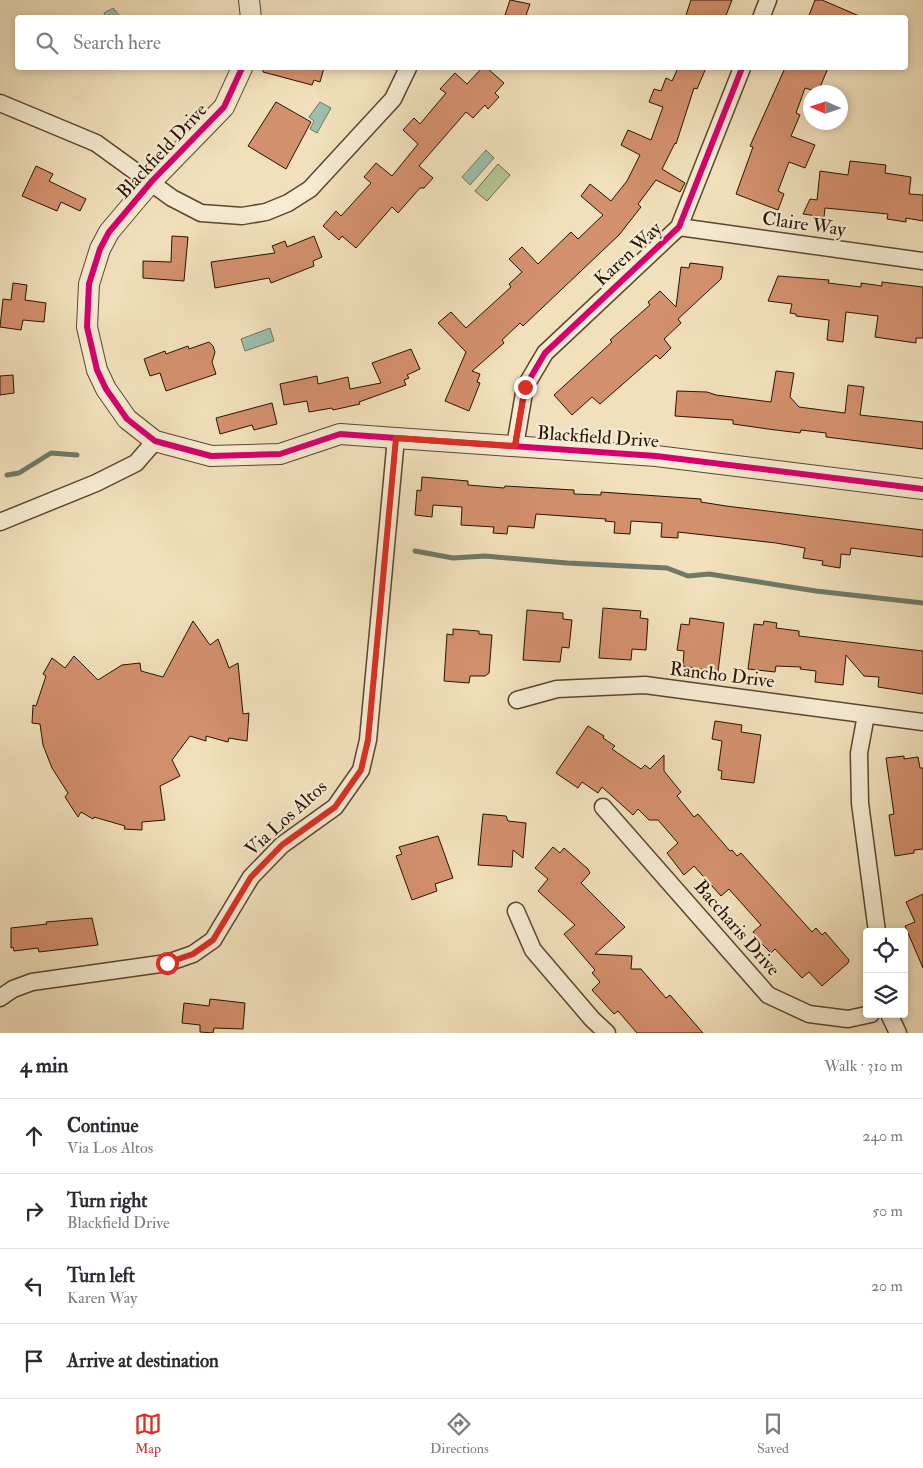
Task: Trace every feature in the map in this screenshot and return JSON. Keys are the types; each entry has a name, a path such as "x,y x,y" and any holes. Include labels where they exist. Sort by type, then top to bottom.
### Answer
{"street":[{"path":"248,0 250,15"},
{"path":"763,15 768,0"},
{"name":"Blackfield Drive","path":"241,70 224,107 152,181 121,216 100,249 89,284 87,304 91,350 106,389 127,418 155,441 211,456 280,454 340,434 724,463 923,489"},
{"path":"0,103 96,143 152,181 172,198 201,213 242,216 266,212 288,203 310,189 393,99 407,70"},
{"name":"Karen Way","path":"515,446 525,387 545,353 679,227 741,70"},
{"name":"Claire Way","path":"679,227 923,261"},
{"name":"Via Los Altos","path":"0,998 13,989 32,982 167,963 193,954 213,940 251,877 282,845 335,807 361,770 368,740 396,438"},
{"path":"0,522 96,483 136,463 155,441"},
{"name":"Rancho Drive","path":"517,700 557,689 645,685 923,722"},
{"path":"866,715 859,753 860,803 876,928"},
{"name":"Baccharis Drive","path":"603,807 768,995 809,1014 848,1019 863,1016"},
{"path":"516,911 533,950 592,1019 607,1033"},
{"path":"891,1018 898,1033"}],"shaded area":[{"path":"113,8 119,15 104,15 104,13"},
{"path":"320,102 331,108 317,133 310,129 314,121 309,117"},
{"path":"486,150 494,158 470,185 462,177"},
{"path":"498,164 510,175 487,201 475,191"},
{"path":"270,328 274,341 245,351 241,339"}],"building":[{"path":"510,0 530,4 526,15 505,15"},
{"path":"691,0 732,0 726,15 686,15"},
{"path":"815,0 822,0 857,15 809,15"},
{"path":"263,70 323,70 320,82 314,80 312,85 263,72"},
{"path":"480,70 489,70 504,83 495,93 499,97 488,109 485,105 473,118 466,112 419,166 433,178 424,188 420,188 398,213 392,207 356,248 342,236 339,240 323,226 336,211 341,216 371,183 364,177 376,163 392,176 418,144 403,130 414,118 420,124 446,93 440,89 455,73 467,84"},
{"path":"677,70 705,70 697,89 694,88 676,144 662,169 685,183 680,192 656,180 638,204 641,207 619,235 523,326 520,323 502,340 504,343 472,371 480,374 477,382 480,383 469,411 445,401 466,352 438,323 451,312 466,328 511,287 509,284 522,272 509,259 522,247 538,264 571,232 578,239 603,215 581,196 590,184 611,201 627,181 640,155 621,145 628,130 651,140 663,107 649,102 654,89 661,91 666,78 672,81"},
{"path":"784,70 827,70 821,85 803,85 803,94 796,113 800,115 791,136 815,145 805,168 789,162 778,191 784,194 778,210 736,194 753,147 750,146"},
{"path":"276,102 311,122 286,169 248,146"},
{"path":"850,161 886,165 885,173 911,177 909,194 923,195 923,221 906,218 906,222 887,219 888,214 825,208 824,217 803,214 810,199 817,200 820,171 848,175"},
{"path":"36,166 53,174 49,181 86,199 80,211 61,202 57,211 22,196"},
{"path":"172,236 188,237 184,281 143,278 143,261 171,262"},
{"path":"314,236 322,257 313,261 314,266 271,283 269,278 215,288 211,262 275,253 272,246 285,241 287,247"},
{"path":"690,263 723,267 721,279 678,319 681,323 664,339 671,348 660,359 656,355 600,404 592,397 572,415 554,395 612,342 610,340 650,305 648,302 660,291 676,307 681,267 689,268"},
{"path":"778,276 829,280 828,283 861,287 861,283 882,286 882,282 923,287 923,338 916,338 916,343 875,337 878,316 846,312 843,342 827,340 829,320 796,316 796,314 790,313 792,304 768,301"},
{"path":"13,283 27,285 25,300 46,303 44,322 23,320 21,330 0,327 3,299 11,300"},
{"path":"209,342 215,352 212,362 216,374 166,391 160,373 150,376 144,359 165,351 166,354 188,346 189,349"},
{"path":"411,349 420,369 407,375 409,378 404,380 406,385 359,402 360,404 333,410 332,408 309,412 307,401 284,405 280,384 317,376 318,384 348,377 350,389 381,383 372,363"},
{"path":"776,371 794,373 790,397 799,407 845,413 848,385 864,387 860,415 923,422 923,449 826,437 826,433 801,430 800,433 733,424 733,420 675,416 677,391 707,392 716,395 771,402"},
{"path":"13,375 14,393 0,395 0,376"},
{"path":"272,403 277,424 254,430 252,425 220,434 216,418"},
{"path":"422,477 468,481 468,485 574,490 574,494 601,495 601,492 701,499 701,502 726,506 923,530 923,557 851,548 850,555 841,554 840,568 822,565 823,561 803,558 805,548 678,532 678,538 661,537 662,523 631,521 630,534 614,533 615,522 605,521 606,519 536,514 534,528 508,526 507,534 493,533 494,527 461,525 462,507 433,505 432,517 415,515 417,490 421,491"},
{"path":"603,608 641,611 640,618 648,619 646,650 632,649 631,660 599,658"},
{"path":"527,610 563,613 563,619 572,620 569,648 562,647 560,662 523,660"},
{"path":"690,618 724,623 718,672 683,666 684,651 677,650 681,624 689,625"},
{"path":"193,621 210,645 218,639 229,668 238,663 243,714 249,713 247,741 229,738 228,742 206,736 206,741 190,736 172,760 180,776 160,786 165,820 142,822 142,830 124,829 125,826 94,817 93,819 81,812 78,817 65,797 68,793 52,768 43,745 40,724 32,723 33,705 36,706 46,676 43,674 52,658 65,668 74,656 98,680 122,665 140,663 141,671 163,677"},
{"path":"764,621 777,623 776,628 799,631 799,636 923,651 923,694 878,687 879,677 864,676 846,655 843,685 815,682 816,671 800,669 801,667 776,666 775,672 748,669 754,624 763,625"},
{"path":"453,629 479,631 479,634 492,635 489,673 485,676 470,676 469,683 444,681 447,634 453,635"},
{"path":"715,721 742,725 741,732 761,735 754,783 721,779 722,771 718,770 722,741 712,739"},
{"path":"588,726 615,746 612,749 641,769 645,765 650,769 664,755 664,771 681,792 677,796 694,817 698,814 730,851 732,850 737,856 741,853 812,932 816,928 822,935 825,932 849,960 848,963 822,986 809,972 802,978 775,949 771,953 762,944 753,932 761,925 729,889 721,896 694,866 684,875 667,853 678,843 658,820 649,820 638,809 633,815 602,787 598,793 582,782 578,788 556,773"},
{"path":"904,756 904,759 918,757 920,768 923,768 923,849 914,850 914,853 895,856 889,815 894,814 886,758"},
{"path":"483,814 506,816 508,821 526,823 523,858 513,850 512,867 478,865"},
{"path":"438,836 453,878 435,884 437,891 412,900 396,856 402,854 399,847"},
{"path":"553,847 560,853 564,848 588,869 590,873 581,883 625,927 595,954 632,956 631,969 641,969 666,998 670,995 703,1033 637,1033 618,1011 614,1014 592,990 600,982 592,973 595,970 564,934 575,925 538,891 548,879 535,868"},
{"path":"923,894 923,968 908,933 908,928 905,926 915,922 906,902"},
{"path":"92,918 98,945 39,952 38,948 14,951 13,947 11,948 11,928 47,924 46,922"},
{"path":"210,999 245,1003 243,1029 214,1028 213,1033 200,1032 200,1025 182,1023 184,1003 209,1006"}],"waterway":[{"path":"7,475 19,473 51,453 77,455"},
{"path":"415,551 453,558 485,556 567,563 667,568 688,576 709,574 816,591 923,603"}],"cycle path":[{"path":"241,70 224,107 152,181 109,232 100,249 89,284 87,327 97,370 106,389 127,419 155,441 211,456 280,454 340,434 656,456 923,489"},
{"path":"515,446 525,387 545,353 679,227 741,70"}],"route":[{"path":"167,963 193,954 213,940 251,877 282,845 335,807 361,770 368,740 396,438 515,446 525,387"}]}
